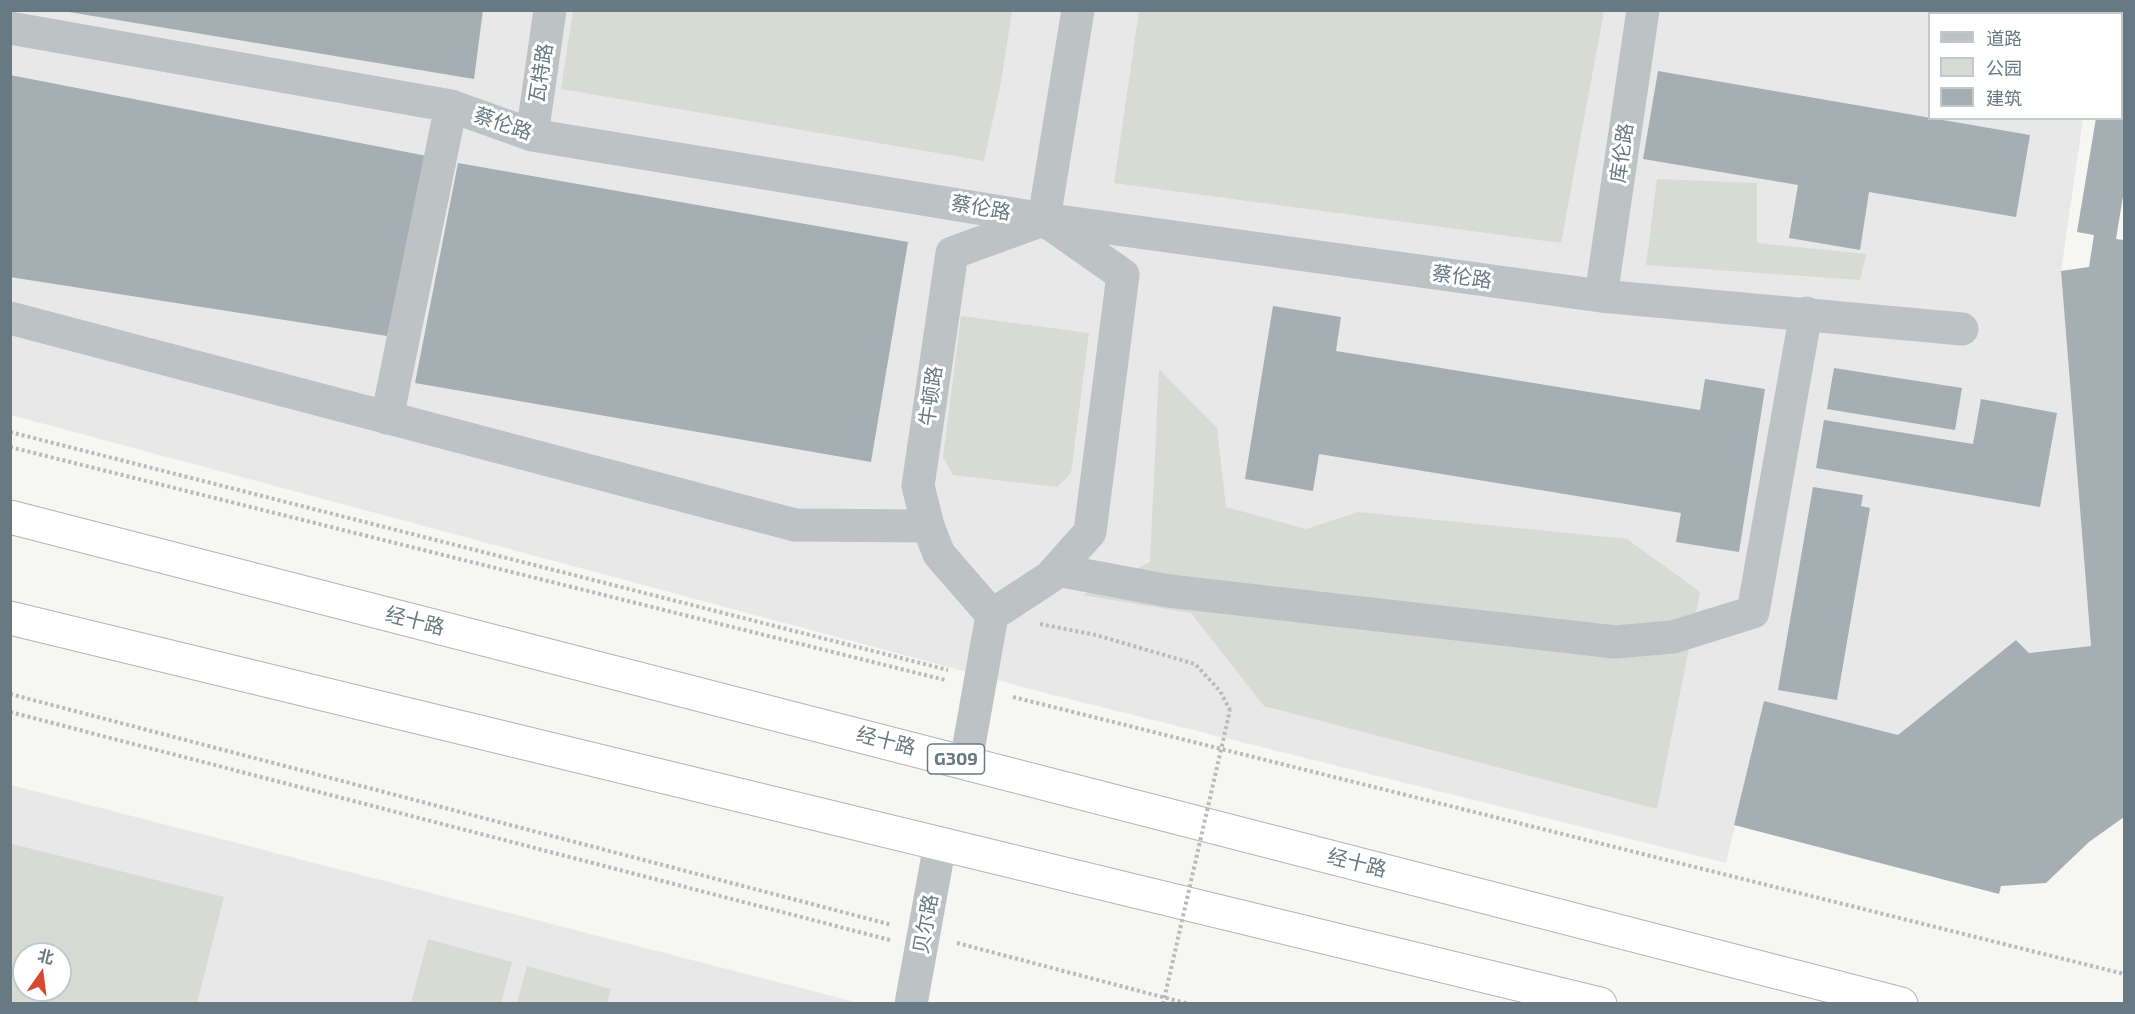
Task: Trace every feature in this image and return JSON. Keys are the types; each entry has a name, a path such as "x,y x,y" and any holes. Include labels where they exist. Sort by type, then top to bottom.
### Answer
{"highway":[{"name":"经十路","path":"10,517 1900,1004"},
{"path":"10,618 1600,1004"}],"street":[{"name":"瓦特路","path":"532,135 550,10"},
{"path":"966,762 992,615 1050,578 1090,532 1123,275 1044,219 1078,10"},
{"name":"库伦路","path":"1600,296 1643,10"},
{"name":"蔡伦路","path":"10,28 451,106 532,135 1044,219 1600,296 1962,329"},
{"path":"387,418 451,106"},
{"name":"牛顿路","path":"992,615 939,554 928,526 918,486 952,253 1044,219"},
{"path":"1057,570 1169,591 1615,642 1673,637 1753,612 1806,313"},
{"path":"10,318 795,525 928,526"},
{"name":"贝尔路","path":"911,1004 940,844"}],"path":[{"path":"10,432 980,683 2124,974"},
{"path":"10,447 980,683"},
{"path":"992,615 1096,635 1195,664 1220,691 1230,710 1163,1004"},
{"path":"10,694 922,941"},
{"path":"10,712 922,941 1189,1004"}],"shaded area":[{"path":"10,11 2057,11 1928,12 1928,120 2083,120 2061,271 2091,646 2029,653 2016,640 1898,735 1764,702 1726,863 1049,694 11,415"},
{"path":"11,785 859,1003 11,1003"}],"green space":[{"path":"573,10 1012,11 1001,82 984,161 561,89"},
{"path":"1139,11 1604,11 1561,243 1114,183"},
{"path":"1657,179 1757,183 1757,243 1866,254 1860,280 1646,265"},
{"path":"961,316 1089,333 1071,473 1057,487 953,475 943,457"},
{"path":"1159,369 1217,428 1226,507 1306,529 1358,512 1627,539 1700,592 1657,809 1264,706 1191,613 1082,595 1150,562"},
{"path":"12,844 224,897 197,1003 11,1003"},
{"path":"428,939 512,962 501,1003 411,1003"},
{"path":"527,966 611,989 607,1003 517,1003"}],"building":[{"path":"57,10 483,10 474,79"},
{"path":"1658,71 1928,117 1928,120 1943,120 2030,135 2016,217 1869,192 1860,250 1789,238 1798,185 1643,159"},
{"path":"10,75 427,156 387,336 10,277"},
{"path":"2123,110 2124,190 2116,239 2124,240 2124,817 2089,842 2046,883 2001,886 1999,894 1734,825 1764,701 1898,735 2016,640 2029,653 2091,646 2061,271 2089,267 2094,235 2077,232 2096,120 2123,120"},
{"path":"458,163 908,242 871,462 415,383"},
{"path":"1273,306 1341,317 1336,351 1700,410 1705,379 1765,389 1739,552 1676,542 1681,513 1319,454 1313,491 1245,479"},
{"path":"1834,368 1962,388 1955,430 1827,409"},
{"path":"1981,399 2057,413 2040,507 1816,468 1824,420 1973,444"},
{"path":"1813,487 1863,495 1861,506 1870,508 1837,700 1778,690"}]}
